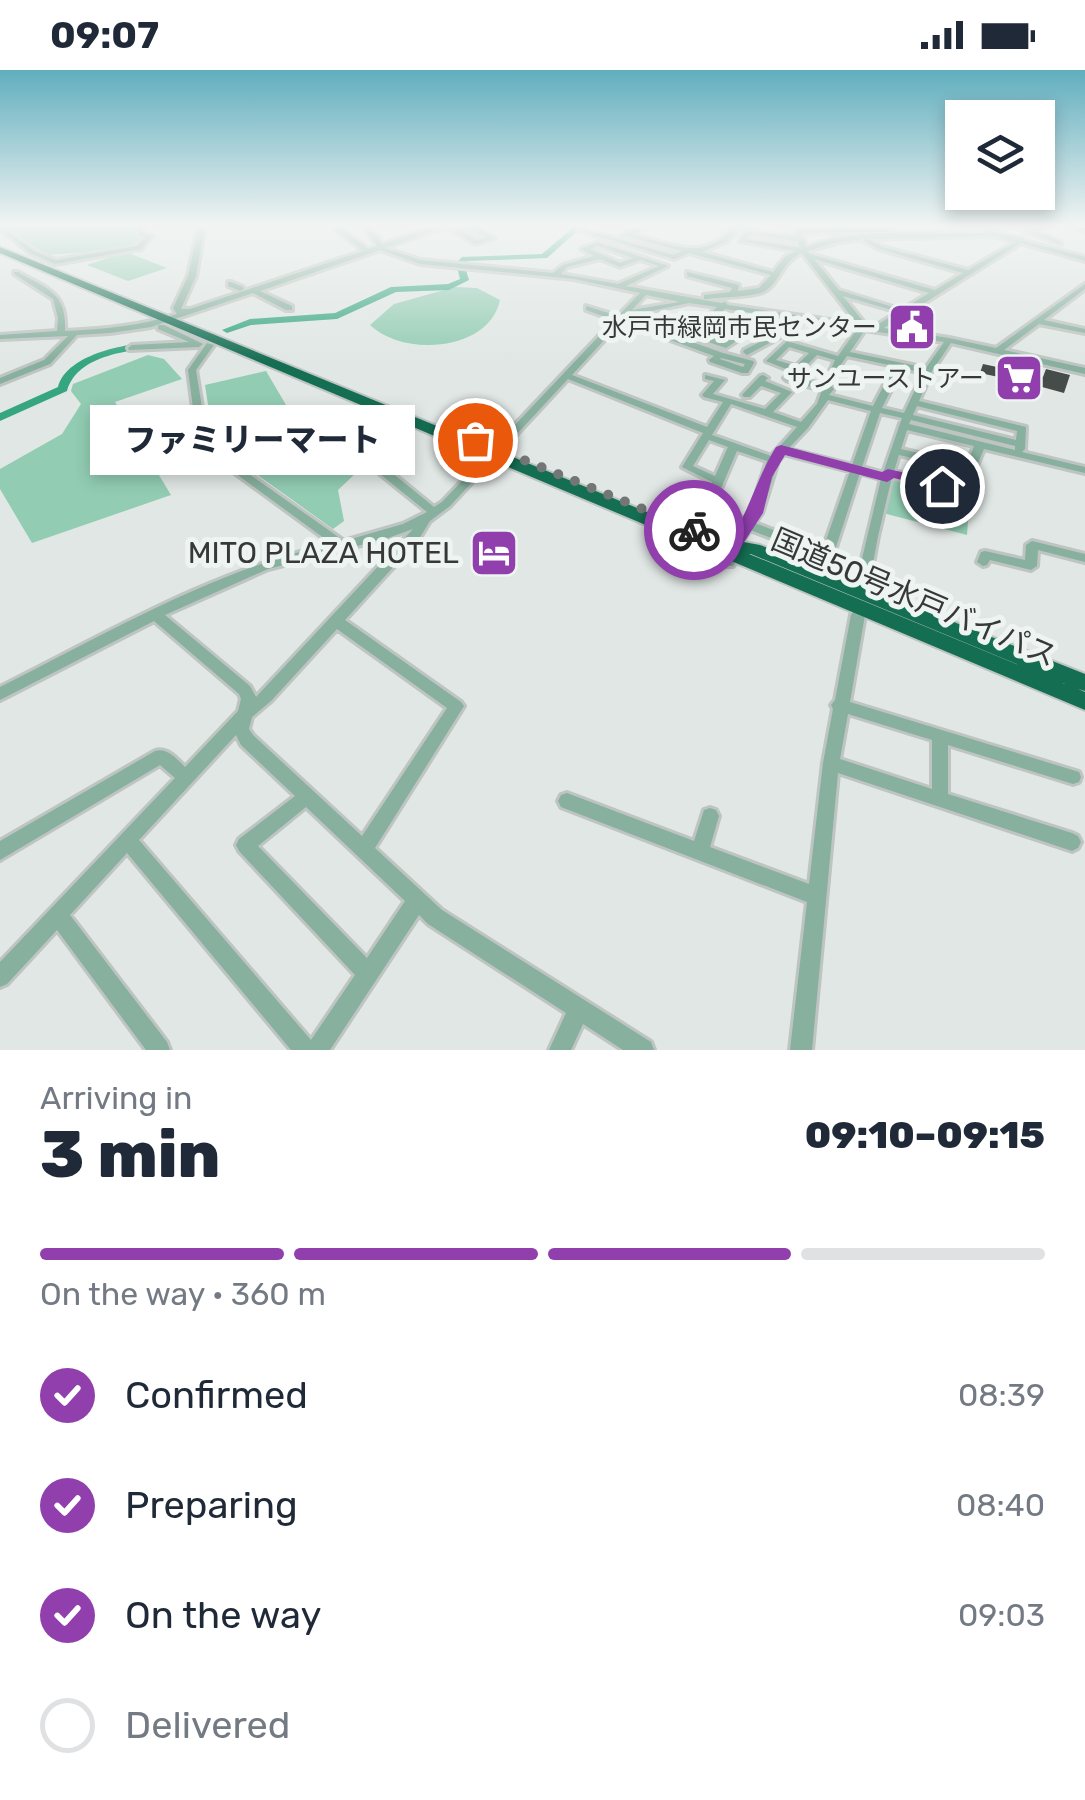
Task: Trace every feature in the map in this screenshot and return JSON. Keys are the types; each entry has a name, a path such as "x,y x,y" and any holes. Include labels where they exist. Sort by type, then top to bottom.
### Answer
{"highway":[{"name":"国道50号水戸バイパス","path":"52,271 494,452 730,554 1085,692"},
{"name":"国道50号水戸バイパス","path":"168,321 209,344 494,452 627,512 1085,701"},
{"path":"730,554 754,549 1085,683"},
{"path":"730,554 858,615 1085,710"}],"street":[{"path":"193,271 177,308 179,312 311,271"},
{"path":"553,271 581,271"},
{"path":"559,271 622,285 654,271"},
{"path":"624,271 604,278 645,292 950,340 1085,371"},
{"path":"762,271 774,274"},
{"path":"621,316 761,290 777,271"},
{"path":"819,271 863,326"},
{"path":"864,271 936,293"},
{"path":"963,271 968,272"},
{"path":"16,272 56,298 62,318 61,334"},
{"path":"878,328 968,272"},
{"path":"690,274 736,287 734,294"},
{"path":"218,299 262,281 274,284"},
{"path":"231,284 240,288"},
{"path":"997,351 1085,286"},
{"path":"255,291 289,308"},
{"path":"834,291 892,308"},
{"path":"0,977 645,292"},
{"path":"1072,297 1085,300"},
{"path":"713,341 693,334 725,304"},
{"path":"0,336 130,329 168,321 196,306"},
{"path":"589,308 621,316 720,355"},
{"path":"640,312 650,315"},
{"path":"690,319 702,326"},
{"path":"757,356 747,352 768,336 788,332 802,319"},
{"path":"168,321 209,344"},
{"path":"670,321 702,326"},
{"path":"1037,321 1085,331"},
{"path":"730,554 749,525 777,455 827,393 842,356 863,326"},
{"path":"0,381 47,362 75,333"},
{"path":"862,593 888,475 905,421 928,371 950,340"},
{"path":"132,348 209,344"},
{"path":"209,344 195,362 192,386 200,401 198,425 203,446 339,543"},
{"path":"798,370 770,361 787,344 928,371"},
{"path":"156,348 154,352 195,362"},
{"path":"815,352 790,378 980,445 1020,449"},
{"path":"827,556 876,410 899,364"},
{"path":"566,375 734,446 942,486 950,463"},
{"path":"708,376 720,380 707,395 804,426"},
{"path":"747,396 761,380 788,392 768,413"},
{"path":"914,399 991,412"},
{"path":"914,399 1022,429 1020,449"},
{"path":"718,481 687,467 729,400"},
{"path":"330,417 385,458 379,468 430,516"},
{"path":"905,421 1020,449 1085,470"},
{"path":"896,451 971,468 980,445"},
{"path":"734,446 707,509 865,569"},
{"path":"0,694 263,566 430,516"},
{"path":"983,562 985,555 994,555 1031,566 1032,545 1085,558"},
{"path":"801,1050 831,763 858,615"},
{"path":"157,616 238,682 249,699 242,734 417,900 463,937 643,1050"},
{"path":"336,621 456,706 363,850"},
{"path":"840,705 1073,776"},
{"path":"940,736 940,799"},
{"path":"0,851 161,756 186,778"},
{"path":"831,763 1072,842"},
{"path":"306,796 245,846 368,974"},
{"path":"567,801 817,896"},
{"path":"700,852 710,816"},
{"path":"128,840 305,1050"},
{"path":"317,1050 417,900"},
{"path":"58,915 159,1050"},
{"path":"560,1050 580,1010"}],"green space":[{"path":"102,271 159,271 128,281"},
{"path":"455,287 477,288 500,300 493,317 463,339 423,345 403,342 370,325 394,304"},
{"path":"148,355 164,359 182,379 115,402 171,495 32,543 0,489 0,469 62,434 81,404 71,391 73,384"},
{"path":"266,371 302,432 357,472 338,490 344,521 333,529 214,444 205,385"},
{"path":"893,475 943,488 942,501 969,508 967,535 883,513"}],"building":[{"path":"983,364 1043,377 1046,369 1070,375 1064,393 1031,384 1029,394 1014,390 1017,381 980,373"}],"waterway":[{"path":"227,330 250,322 337,316 394,289 449,287 465,280 462,271"},
{"path":"0,417 63,389 64,381 98,357 120,348 161,345"}],"way so far":[{"path":"475,440 694,530"}],"place":[{"name":"水戸市緑岡市民センター","path":"912,327"},
{"name":"サンユーストアー","path":"1019,378"},
{"name":"ファミリーマート","path":"475,440"},
{"name":"MITO PLAZA HOTEL","path":"494,553"}],"route":[{"path":"694,530 733,546 756,513 765,477 781,450 887,477 888,473 942,486"}]}
